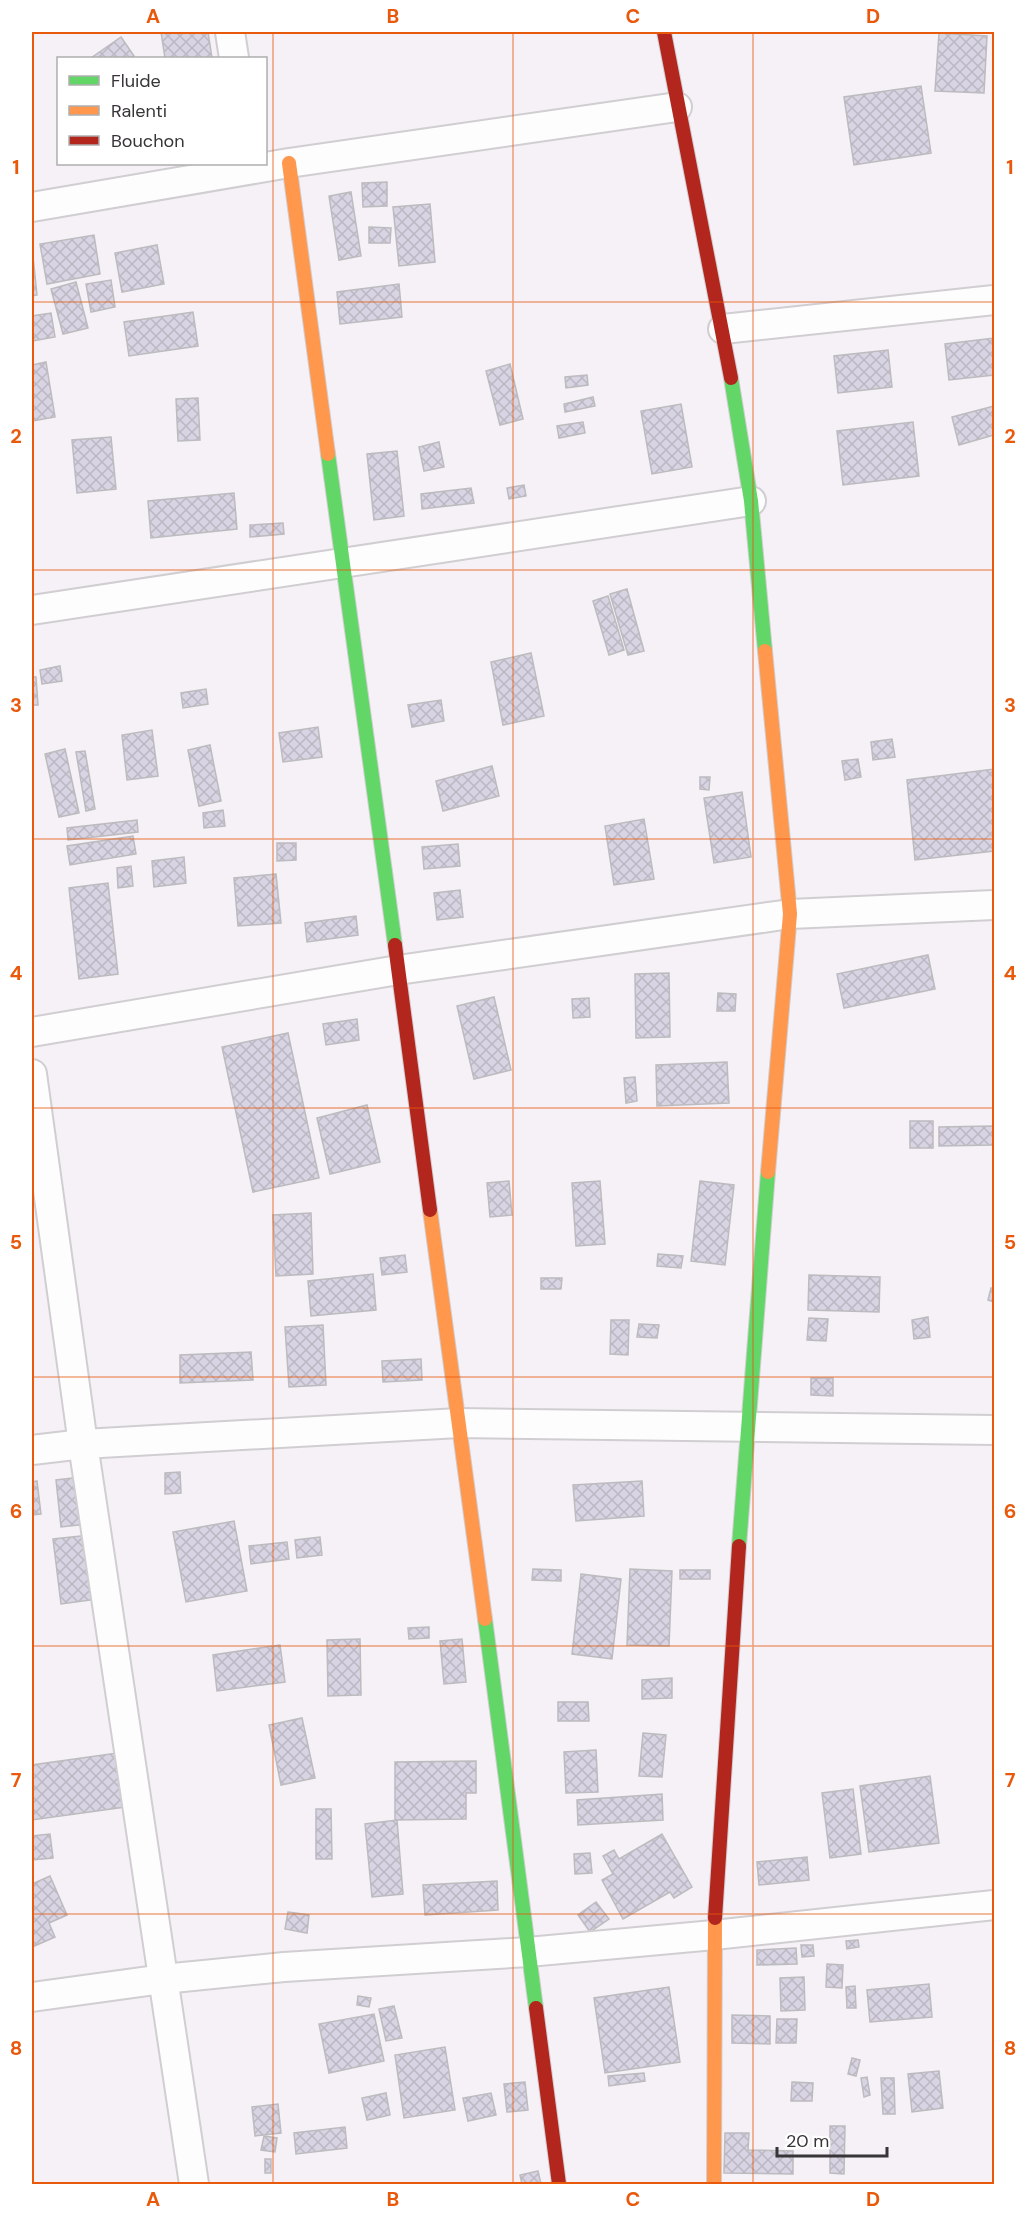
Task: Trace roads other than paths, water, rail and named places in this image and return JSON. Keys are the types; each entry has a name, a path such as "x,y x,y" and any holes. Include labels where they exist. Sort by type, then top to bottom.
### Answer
{"street":[{"path":"230,32 234,57"},
{"path":"664,32 677,107 723,329 751,501 790,914 747,1427 714,1935 714,2184"},
{"path":"267,165 677,107"},
{"path":"289,163 559,2184"},
{"path":"32,207 253,166"},
{"path":"723,329 994,300"},
{"path":"32,610 751,501"},
{"path":"32,1032 398,970 790,914 994,905"},
{"path":"32,1074 83,1444 194,2184"},
{"path":"32,1450 83,1444 459,1423 994,1430"},
{"path":"32,1997 163,1979 284,1967 528,1952 994,1905"}]}
